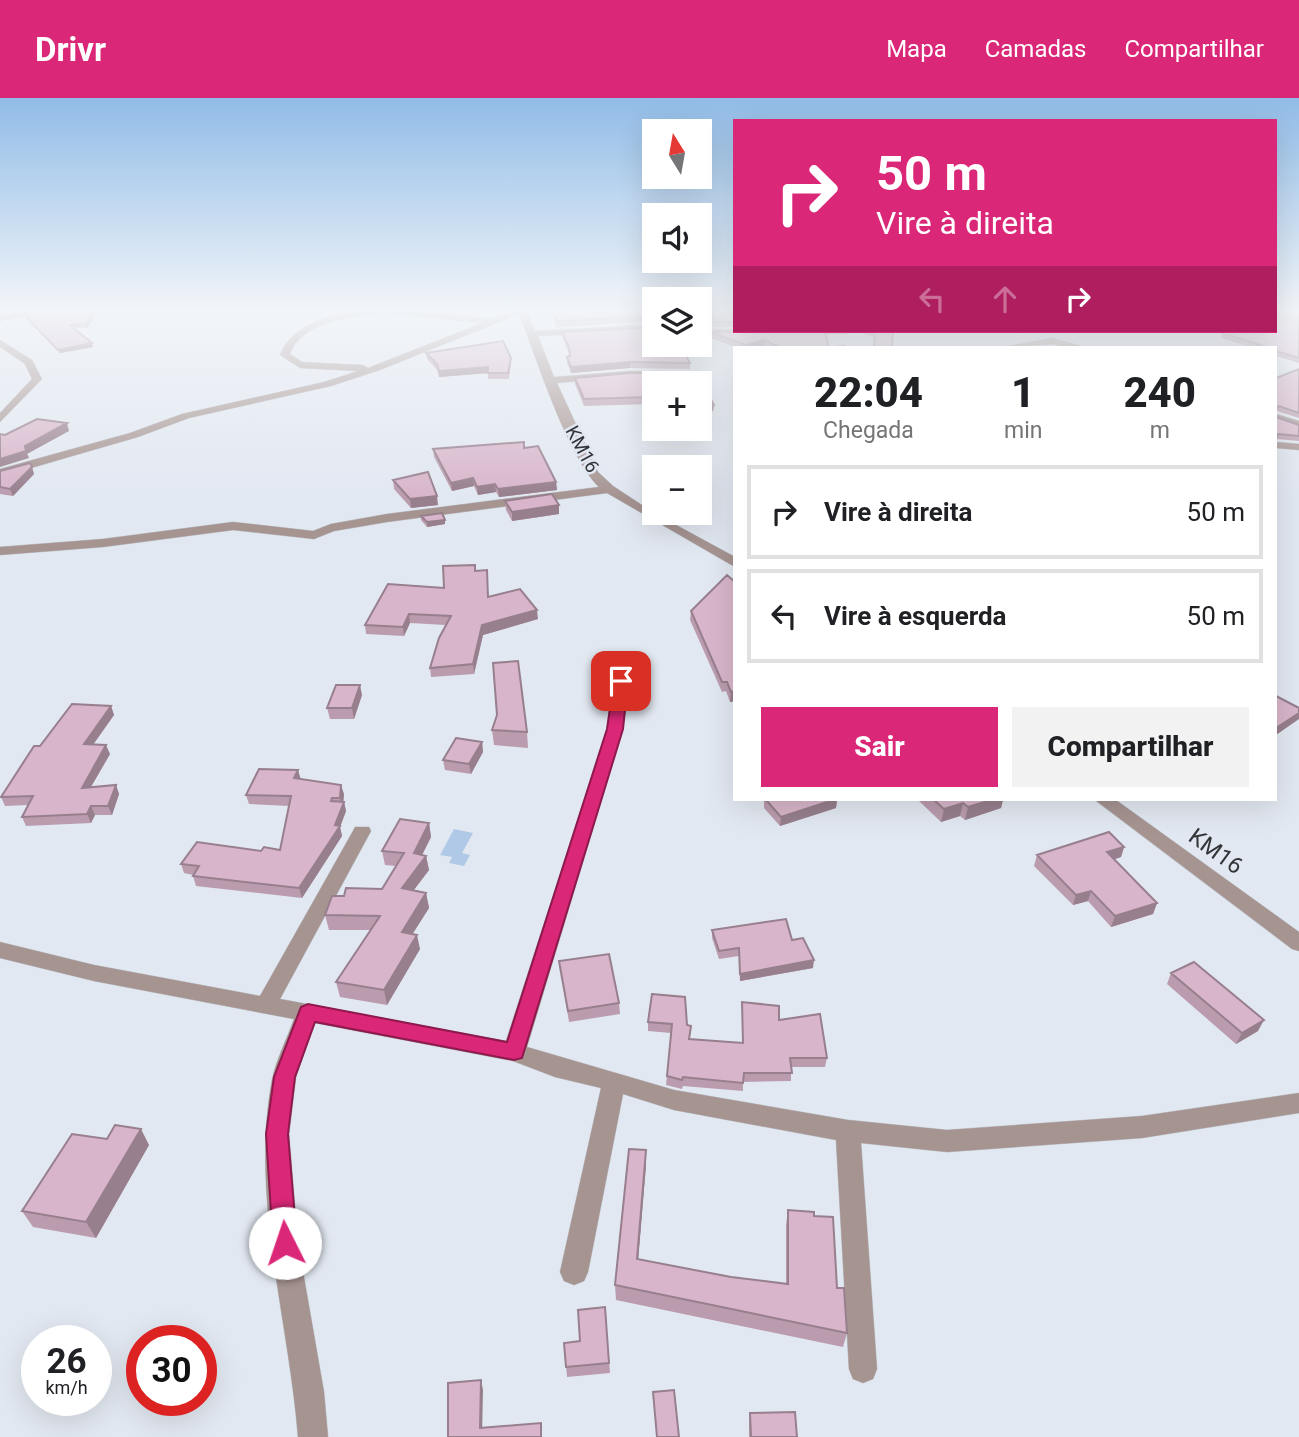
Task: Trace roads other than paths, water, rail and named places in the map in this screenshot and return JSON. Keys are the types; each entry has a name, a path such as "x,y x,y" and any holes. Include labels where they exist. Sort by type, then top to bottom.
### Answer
{"street":[{"path":"0,419 37,379 36,372"},
{"path":"0,473 121,439 186,416 327,384 363,372"},
{"name":"KM16","path":"548,372 593,474 608,489 733,562"},
{"path":"551,380 642,373"},
{"path":"0,399 20,398"},
{"path":"1277,416 1299,425"},
{"path":"1277,446 1299,447"},
{"path":"0,551 130,540 233,526 314,535 331,528 398,516 608,489"},
{"path":"514,1052 615,729 621,681"},
{"name":"KM16","path":"1105,801 1299,943"},
{"path":"266,1005 362,831"},
{"path":"0,950 94,973 514,1052 555,1067 614,1081 674,1101 848,1131 947,1141 1142,1127 1299,1103"},
{"path":"308,1012 284,1077 277,1134 285,1243 309,1392 313,1437"},
{"path":"574,1272 614,1081"},
{"path":"848,1131 863,1369"}],"water":[{"path":"454,829 473,833 462,853 470,855 464,866 449,863 452,857 440,855"}]}
